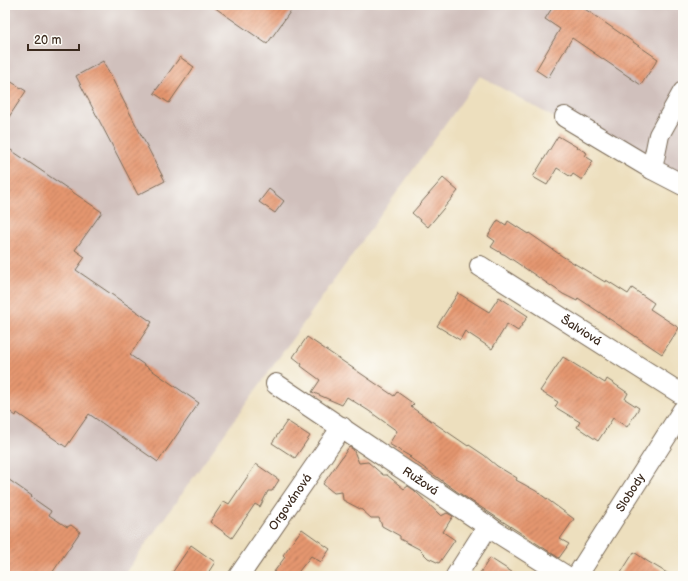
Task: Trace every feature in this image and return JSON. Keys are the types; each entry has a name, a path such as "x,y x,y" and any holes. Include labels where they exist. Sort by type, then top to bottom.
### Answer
{"street":[{"path":"652,169 659,135 683,92"},
{"path":"565,117 652,169 683,185"},
{"name":"Šalviová","path":"480,266 683,396"},
{"name":"Ružová","path":"276,384 488,526 566,576"},
{"name":"Slobody","path":"577,576 683,410"},
{"name":"Orgovánová","path":"239,576 342,427"},
{"path":"456,576 488,526"}],"shaded area":[{"path":"5,5 683,5 683,190 480,76 123,576 5,576"}],"building":[{"path":"211,5 295,5 267,44"},
{"path":"554,5 579,5 658,59 641,85 572,38 548,78 536,70 560,29 545,19"},
{"path":"180,57 194,67 169,103 154,93"},
{"path":"103,61 165,181 138,195 76,76"},
{"path":"5,78 26,91 5,123"},
{"path":"558,136 587,153 585,156 593,161 582,180 573,174 571,177 557,168 547,185 533,177"},
{"path":"5,146 102,212 75,250 85,257 76,270 152,322 130,355 199,403 158,462 89,414 66,447 17,413 16,416 5,408"},
{"path":"443,178 458,191 428,227 412,213"},
{"path":"269,189 284,201 275,213 259,202"},
{"path":"498,220 506,225 508,221 528,234 529,233 562,256 605,282 606,280 628,294 632,288 654,303 650,309 679,328 662,354 578,298 577,301 563,294 504,254 491,247 495,241 488,236"},
{"path":"458,293 489,312 499,297 528,316 518,331 507,324 492,349 465,331 460,340 437,326"},
{"path":"307,337 394,396 397,392 414,404 411,407 468,446 469,445 484,455 497,466 517,478 516,480 536,491 574,519 560,539 569,544 559,558 459,493 409,457 411,457 389,444 397,431 369,411 347,397 342,405 312,392 320,380 301,366 302,364 293,357"},
{"path":"563,357 605,383 607,379 628,393 625,399 639,408 627,427 613,418 598,441 577,427 580,422 555,407 558,402 540,391"},
{"path":"287,421 310,436 295,458 272,443"},
{"path":"349,447 353,449 359,463 368,462 383,475 387,475 404,489 408,486 441,516 447,513 453,516 443,532 455,540 439,563 428,558 419,549 400,539 400,536 382,526 379,518 371,518 362,510 343,500 342,492 334,493 323,484"},
{"path":"256,464 279,480 272,491 268,491 260,507 255,504 232,538 210,522 224,501 229,504"},
{"path":"5,477 51,511 49,515 67,527 71,525 80,532 50,576 5,576"},
{"path":"302,529 330,549 321,562 311,556 295,576 271,576 285,557 283,555"},
{"path":"191,545 215,562 206,576 170,576"},
{"path":"634,552 647,561 672,576 619,576"},
{"path":"490,558 518,576 478,576"}]}
